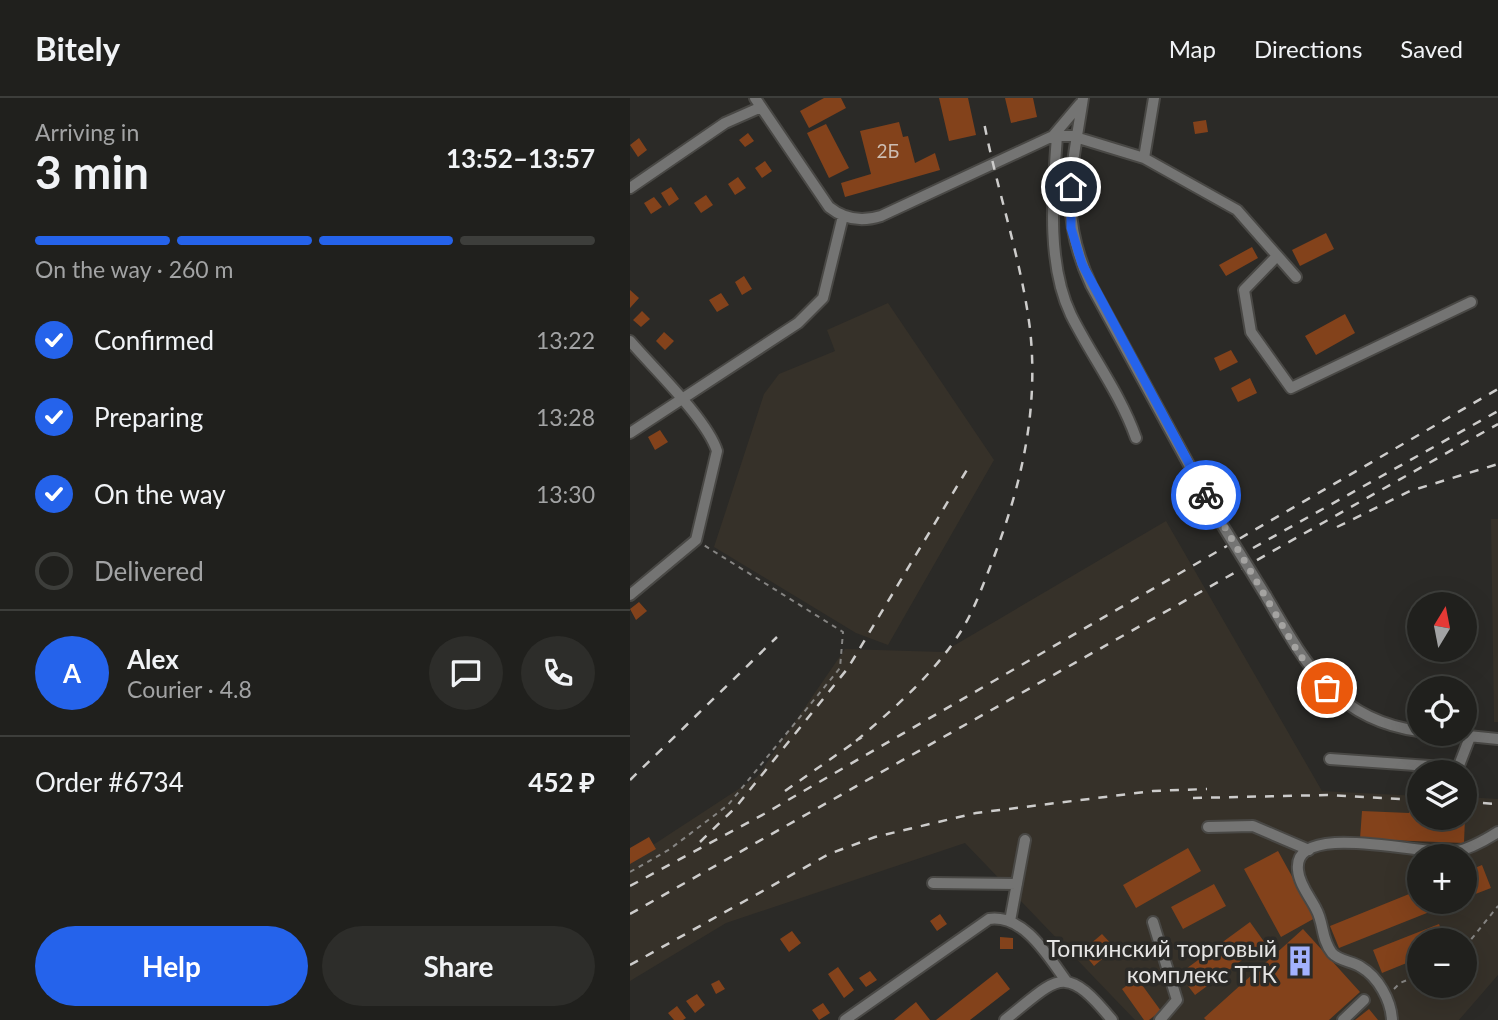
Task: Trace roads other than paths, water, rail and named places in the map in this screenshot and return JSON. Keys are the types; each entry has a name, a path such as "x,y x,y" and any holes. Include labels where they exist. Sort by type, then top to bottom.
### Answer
{"street":[{"path":"630,188 757,103 786,141 829,207 843,216 862,220 881,216 1055,136 1083,98"},
{"path":"1083,98 1069,209 1074,246 1091,285 1218,518 1299,654 1336,696 1374,719 1407,728"},
{"path":"1144,158 1154,98"},
{"path":"1055,136 1077,138 1144,158 1237,210 1296,277"},
{"path":"1055,136 1054,225 1065,300 1123,403 1136,438"},
{"path":"630,433 798,323 818,307 827,288 843,216"},
{"path":"1277,256 1244,290 1251,332 1291,388 1471,302"},
{"path":"630,341 681,400 714,442 717,451 695,540 630,595"},
{"path":"1477,738 1498,739"},
{"path":"1330,759 1458,768 1467,746"},
{"path":"1208,827 1252,825 1309,850"},
{"path":"1392,1020 1387,998 1369,973 1332,953 1320,931 1321,919 1297,867 1309,850 1328,844 1373,842 1424,852 1453,852 1478,844 1498,832"},
{"path":"1010,921 1025,840"},
{"path":"933,883 1017,884"},
{"path":"845,1020 989,919 1017,924 1042,948 1067,982 1087,990 1112,1020"},
{"path":"1153,922 1177,1000 1160,1020"},
{"path":"1005,1020 1046,988 1067,982"},
{"path":"1343,1020 1364,1000"}],"railway":[{"path":"856,741 920,683 943,657 965,624 980,594 1002,534 1025,448 1032,389 1030,329 1021,275 983,117"},
{"path":"630,886 764,814 1498,389"},
{"path":"1253,548 1498,411"},
{"path":"630,914 1498,424"},
{"path":"700,842 736,807 848,668 971,463"},
{"path":"1337,527 1410,491 1498,464"},
{"path":"630,780 777,637"},
{"path":"785,791 862,737"},
{"path":"630,965 829,854 875,837 976,813 1153,791 1207,789"},
{"path":"1193,798 1327,795 1407,799"},
{"path":"1477,803 1498,804"}],"place":[{"name":"Топкинский торговый комплекс ТТК","path":"1300,961"}]}
